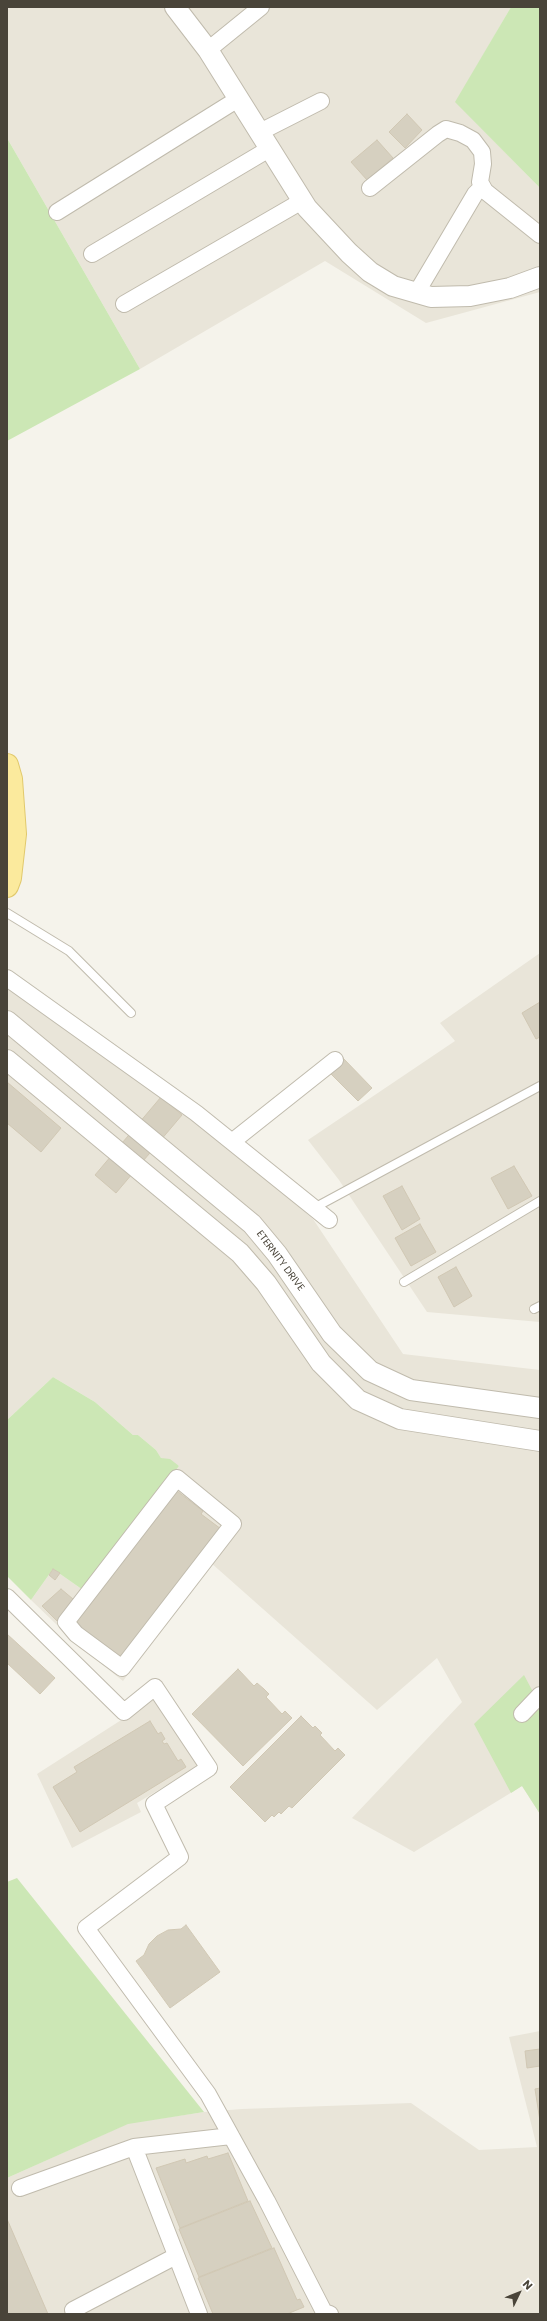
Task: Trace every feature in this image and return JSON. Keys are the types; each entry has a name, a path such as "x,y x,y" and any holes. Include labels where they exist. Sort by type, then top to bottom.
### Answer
{"main road":[{"path":"7,765 10,779 15,834 10,878 7,886"}],"street":[{"path":"175,7 208,50 302,201 349,253 370,272 393,286 431,297 470,296 510,288 540,277"},
{"path":"208,50 262,7"},
{"path":"57,212 238,99"},
{"path":"92,254 265,141 321,101"},
{"path":"370,188 446,129 460,133 473,140 482,152 483,164 480,182 482,187 540,235"},
{"path":"417,292 475,194 482,187"},
{"path":"124,304 302,201"},
{"path":"7,978 196,1113 233,1141 313,1209 330,1220"},
{"name":"ETERNITY DRIVE","path":"7,1021 252,1224 277,1254 332,1334 370,1371 411,1390 540,1408"},
{"path":"7,1060 240,1253 266,1283 321,1363 358,1400 400,1419 540,1441"},
{"path":"233,1141 336,1060"},
{"path":"177,1478 233,1524 122,1668 94,1647 76,1634 66,1622 177,1478"},
{"path":"7,1597 124,1712 154,1687 209,1768 154,1804 180,1857 86,1928 208,2094 267,2201 324,2313"},
{"path":"78,1667 94,1647"},
{"path":"522,1714 540,1695"},
{"path":"20,2188 134,2147 231,2136"},
{"path":"134,2147 199,2314"},
{"path":"73,2310 176,2256"}],"lane":[{"path":"7,913 69,952 131,1013"},
{"path":"313,1209 540,1086"},
{"path":"404,1282 540,1201"}],"shaded area":[{"path":"7,7 511,7 456,102 540,188 540,292 426,323 325,261 140,369 7,138"},
{"path":"540,953 540,1322 427,1312 339,1180 308,1140 455,1041 440,1023"},
{"path":"7,983 178,1104 313,1219 403,1354 540,1370 540,1814 522,1786 414,1852 352,1818 462,1702 437,1658 377,1710 210,1562 123,1681 80,1647 31,1600 53,1569 83,1590 179,1466 161,1458 156,1450 138,1435 133,1435 95,1402 53,1377 7,1420"},
{"path":"154,1699 200,1765 137,1803 141,1812 72,1848 37,1774"},
{"path":"540,2031 540,2314 7,2314 7,2178 129,2123 204,2112 242,2109 411,2103 479,2150 537,2147 509,2037"}],"green space":[{"path":"511,7 540,7 540,188 455,102"},
{"path":"7,138 140,369 7,441"},
{"path":"53,1377 95,1402 133,1435 138,1435 156,1450 161,1458 170,1459 179,1466 83,1590 53,1569 31,1600 7,1576 7,1420"},
{"path":"524,1675 540,1705 540,1814 522,1786 511,1793 474,1724"},
{"path":"17,1878 204,2112 128,2124 7,2178 7,1882"}],"building":[{"path":"407,114 422,130 405,148 389,132"},
{"path":"377,140 393,158 367,180 351,162"},
{"path":"540,1002 540,1037 536,1039 522,1013"},
{"path":"343,1058 372,1088 358,1101 329,1072"},
{"path":"7,1082 61,1128 41,1152 7,1123"},
{"path":"161,1097 182,1115 116,1193 95,1175"},
{"path":"514,1166 532,1196 508,1209 491,1178"},
{"path":"402,1186 420,1219 402,1230 383,1196"},
{"path":"420,1224 436,1252 411,1266 395,1238"},
{"path":"456,1267 472,1296 454,1307 438,1277"},
{"path":"177,1491 203,1511 201,1514 221,1529 121,1659 75,1624"},
{"path":"53,1569 60,1573 55,1580 49,1575"},
{"path":"61,1589 73,1599 57,1621 42,1606"},
{"path":"7,1634 55,1678 40,1694 7,1663"},
{"path":"238,1669 254,1686 257,1683 269,1694 266,1697 282,1714 285,1711 292,1718 243,1766 192,1714"},
{"path":"301,1716 313,1728 315,1726 322,1733 320,1735 335,1751 338,1748 345,1755 292,1808 289,1806 281,1814 279,1812 274,1817 272,1815 265,1822 230,1787"},
{"path":"150,1721 158,1734 161,1732 165,1739 162,1741 164,1744 167,1743 178,1761 181,1759 186,1767 80,1832 53,1787 77,1772 74,1767"},
{"path":"186,1925 220,1972 170,2008 136,1961 144,1955 149,1944 157,1936 168,1930 181,1929"},
{"path":"540,2049 540,2066 527,2068 525,2051"},
{"path":"540,2088 540,2121 535,2089"},
{"path":"228,2153 248,2201 180,2228 156,2168 185,2159 186,2163 207,2156 208,2159"},
{"path":"250,2201 272,2248 199,2277 179,2229"},
{"path":"7,2219 48,2314 7,2314"},
{"path":"274,2248 297,2300 300,2299 304,2307 287,2314 213,2314 198,2278"}]}
